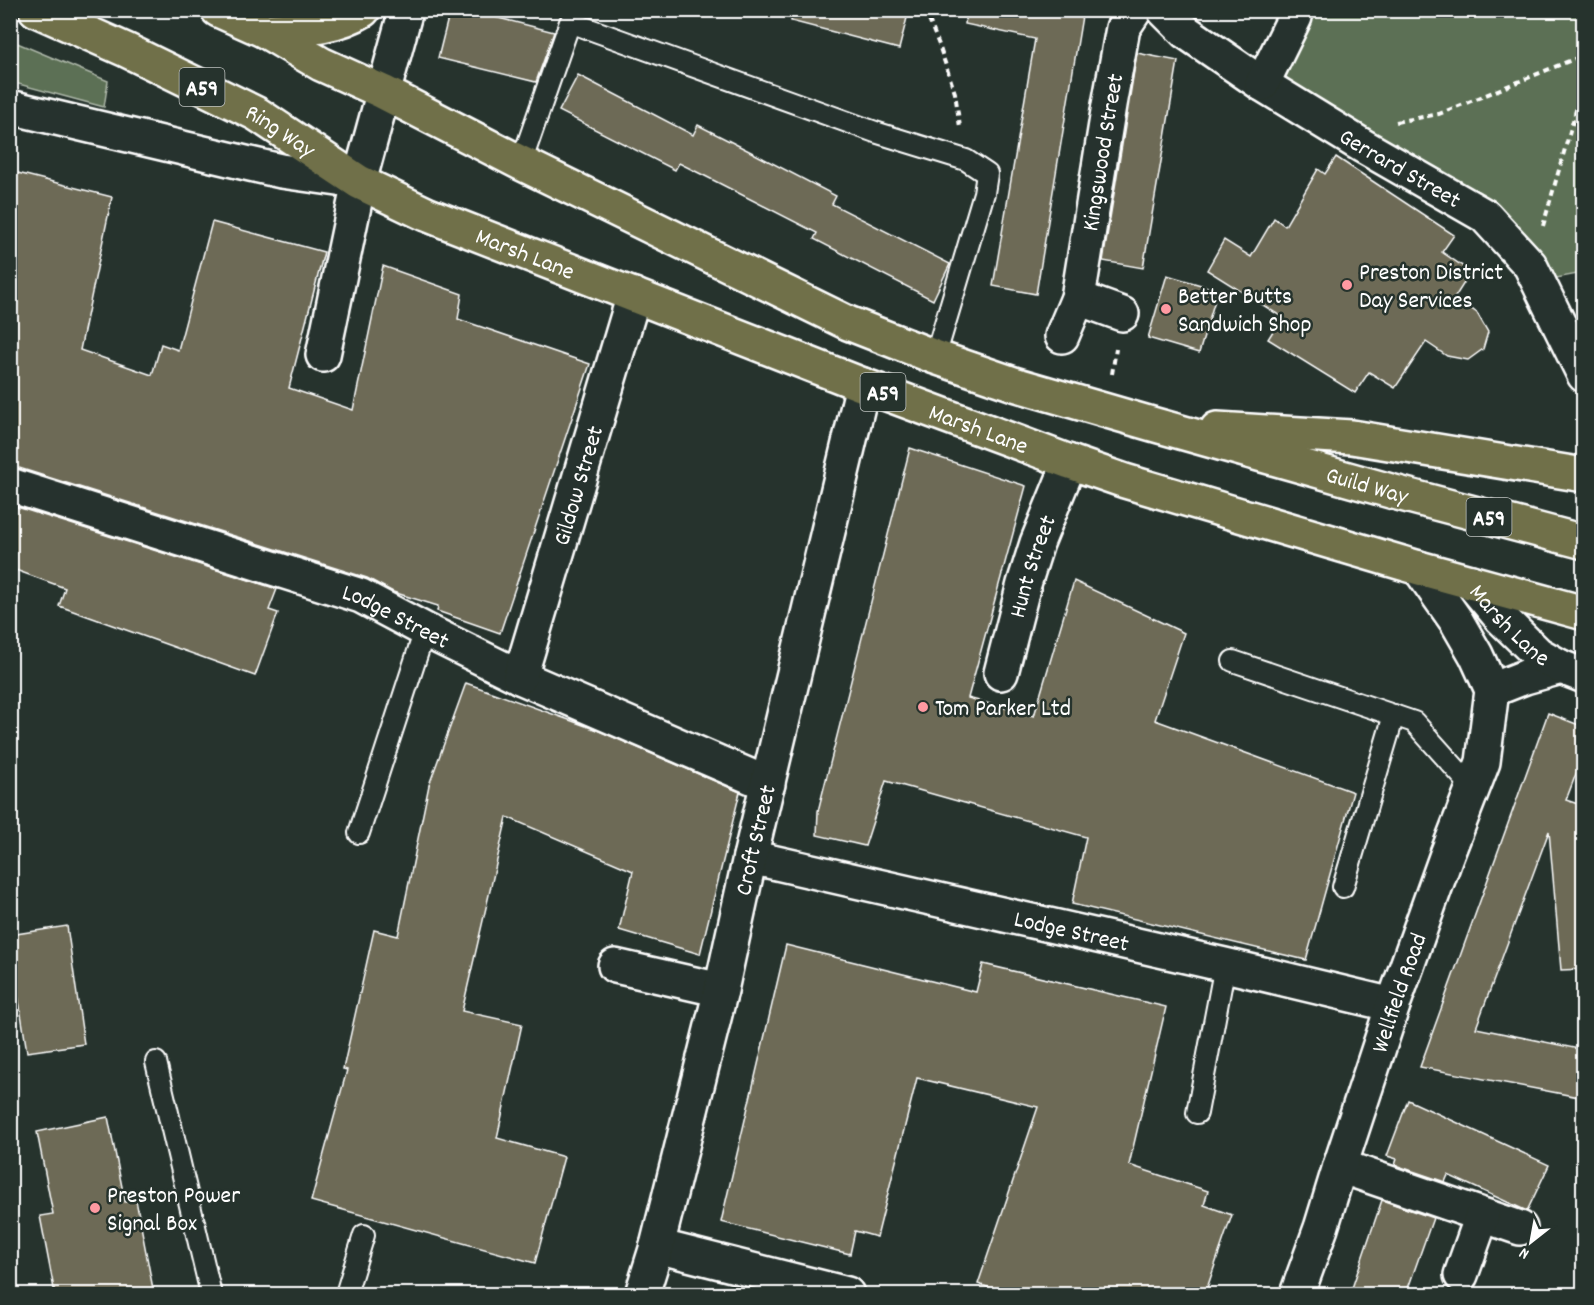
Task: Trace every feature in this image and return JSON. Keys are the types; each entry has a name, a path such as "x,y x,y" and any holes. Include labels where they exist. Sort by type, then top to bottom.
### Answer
{"highway":[{"name":"Ring Way","path":"36,10 126,50 256,114 359,182"},
{"name":"A59","path":"218,10 265,31 321,64 383,92 521,163 848,323 935,357 1014,384 1152,424"},
{"path":"265,31 330,24 350,18 363,10"},
{"name":"Marsh Lane","path":"359,182 426,214 863,385 1070,462 1125,481 1471,582"},
{"path":"1152,424 1352,437 1584,475"},
{"name":"Guild Way","path":"1152,424 1394,492 1584,542"},
{"name":"A59","path":"1471,582 1584,613"}],"street":[{"path":"323,355 359,182 406,10"},
{"name":"Kingswood Street","path":"1062,336 1078,298 1123,27 1135,10"},
{"name":"Gerrard Street","path":"1164,10 1186,32 1262,84 1363,146 1485,216 1530,265 1584,375"},
{"path":"1262,84 1295,17 1296,10"},
{"name":"Marsh Lane","path":"10,107 281,171 359,182"},
{"name":"Gildow Street","path":"520,677 634,295"},
{"path":"1078,298 1122,314"},
{"name":"Croft Street","path":"642,1294 657,1246 721,990 750,858 863,385"},
{"name":"Hunt Street","path":"1001,673 1037,543 1070,462"},
{"name":"Lodge Street","path":"10,485 361,596 520,677 768,784"},
{"path":"1419,568 1457,622 1492,690 1525,677 1572,671"},
{"name":"Marsh Lane","path":"1471,582 1501,618 1538,654 1572,671"},
{"name":"Wellfield Road","path":"1297,1294 1321,1228 1393,1005 1483,762 1492,690"},
{"name":"Lodge Street","path":"750,858 1393,1005"},
{"path":"615,966 721,990"},
{"path":"1340,1166 1520,1228"},
{"path":"1461,1275 1482,1216"},
{"path":"657,1246 847,1294"}],"lane":[{"path":"521,163 570,22 878,133 966,160 987,174 984,194 935,357"},
{"path":"359,833 425,630"},
{"path":"1233,661 1414,722 1473,788"},
{"path":"1343,887 1394,715"},
{"path":"1197,1113 1225,965"},
{"path":"156,1062 211,1294"},
{"path":"346,1294 364,1235"}],"path":[{"path":"925,10 955,93 966,160"},
{"path":"1363,146 1385,123 1439,114 1584,55"},
{"path":"1530,265 1584,82"}],"green space":[{"path":"1305,11 1583,11 1583,273 1551,279 1274,82"},
{"path":"10,40 108,81 104,107 11,82"}],"building":[{"path":"450,10 467,10 554,32 536,82 438,58"},
{"path":"792,10 909,10 899,49 791,21"},
{"path":"967,10 1083,10 1036,294 993,286 1035,39 965,24"},
{"path":"1137,53 1178,61 1143,268 1103,261"},
{"path":"578,75 693,135 698,125 836,196 832,204 950,264 933,300 814,239 817,233 705,176 679,163 675,170 559,111"},
{"name":"Preston District Day Services","path":"1336,157 1454,235 1442,252 1471,272 1455,297 1477,313 1488,332 1483,349 1468,360 1447,356 1426,342 1395,388 1369,372 1355,393 1268,339 1282,317 1207,270 1224,240 1251,257 1274,218 1285,226 1318,169 1325,174"},
{"path":"10,171 112,197 80,350 152,375 161,344 178,350 212,222 324,252 289,388 353,410 383,266 462,294 458,319 590,364 500,633 437,611 438,606 393,592 367,578 10,467"},
{"path":"1167,275 1218,290 1199,353 1148,338"},
{"name":"Tom Parker Ltd","path":"910,448 1026,486 968,698 1034,716 1074,581 1184,633 1155,720 1353,792 1306,960 1072,904 1086,837 886,781 865,846 817,835 818,811"},
{"path":"17,507 277,589 269,610 278,613 255,676 59,606 65,588 10,568 10,526"},
{"path":"466,683 597,730 740,792 700,954 619,930 633,871 507,817 462,1011 522,1024 497,1138 564,1157 535,1263 311,1201 347,1070 343,1069 374,930 398,936 429,785"},
{"path":"1548,713 1584,727 1584,753 1566,800 1584,806 1584,969 1561,970 1549,831 1476,1028 1584,1050 1584,1098 1420,1067"},
{"path":"67,926 84,1044 27,1052 10,935"},
{"path":"786,945 976,992 983,964 1166,1007 1129,1165 1208,1191 1204,1205 1232,1215 1205,1294 1009,1294 978,1284 1038,1107 917,1078 877,1237 855,1231 850,1254 721,1222"},
{"path":"1408,1100 1549,1165 1527,1211 1448,1175 1445,1182 1395,1165 1397,1159 1387,1156"},
{"name":"Preston Power Signal Box","path":"108,1117 125,1202 136,1200 154,1294 55,1294 40,1216 53,1214 37,1132"},
{"path":"1382,1200 1433,1218 1406,1294 1350,1294"}],"place":[{"name":"Preston District Day Services","path":"1347,285"},
{"name":"Better Butts Sandwich Shop","path":"1166,309"},
{"name":"Tom Parker Ltd","path":"923,707"},
{"name":"Preston Power Signal Box","path":"95,1208"}]}
